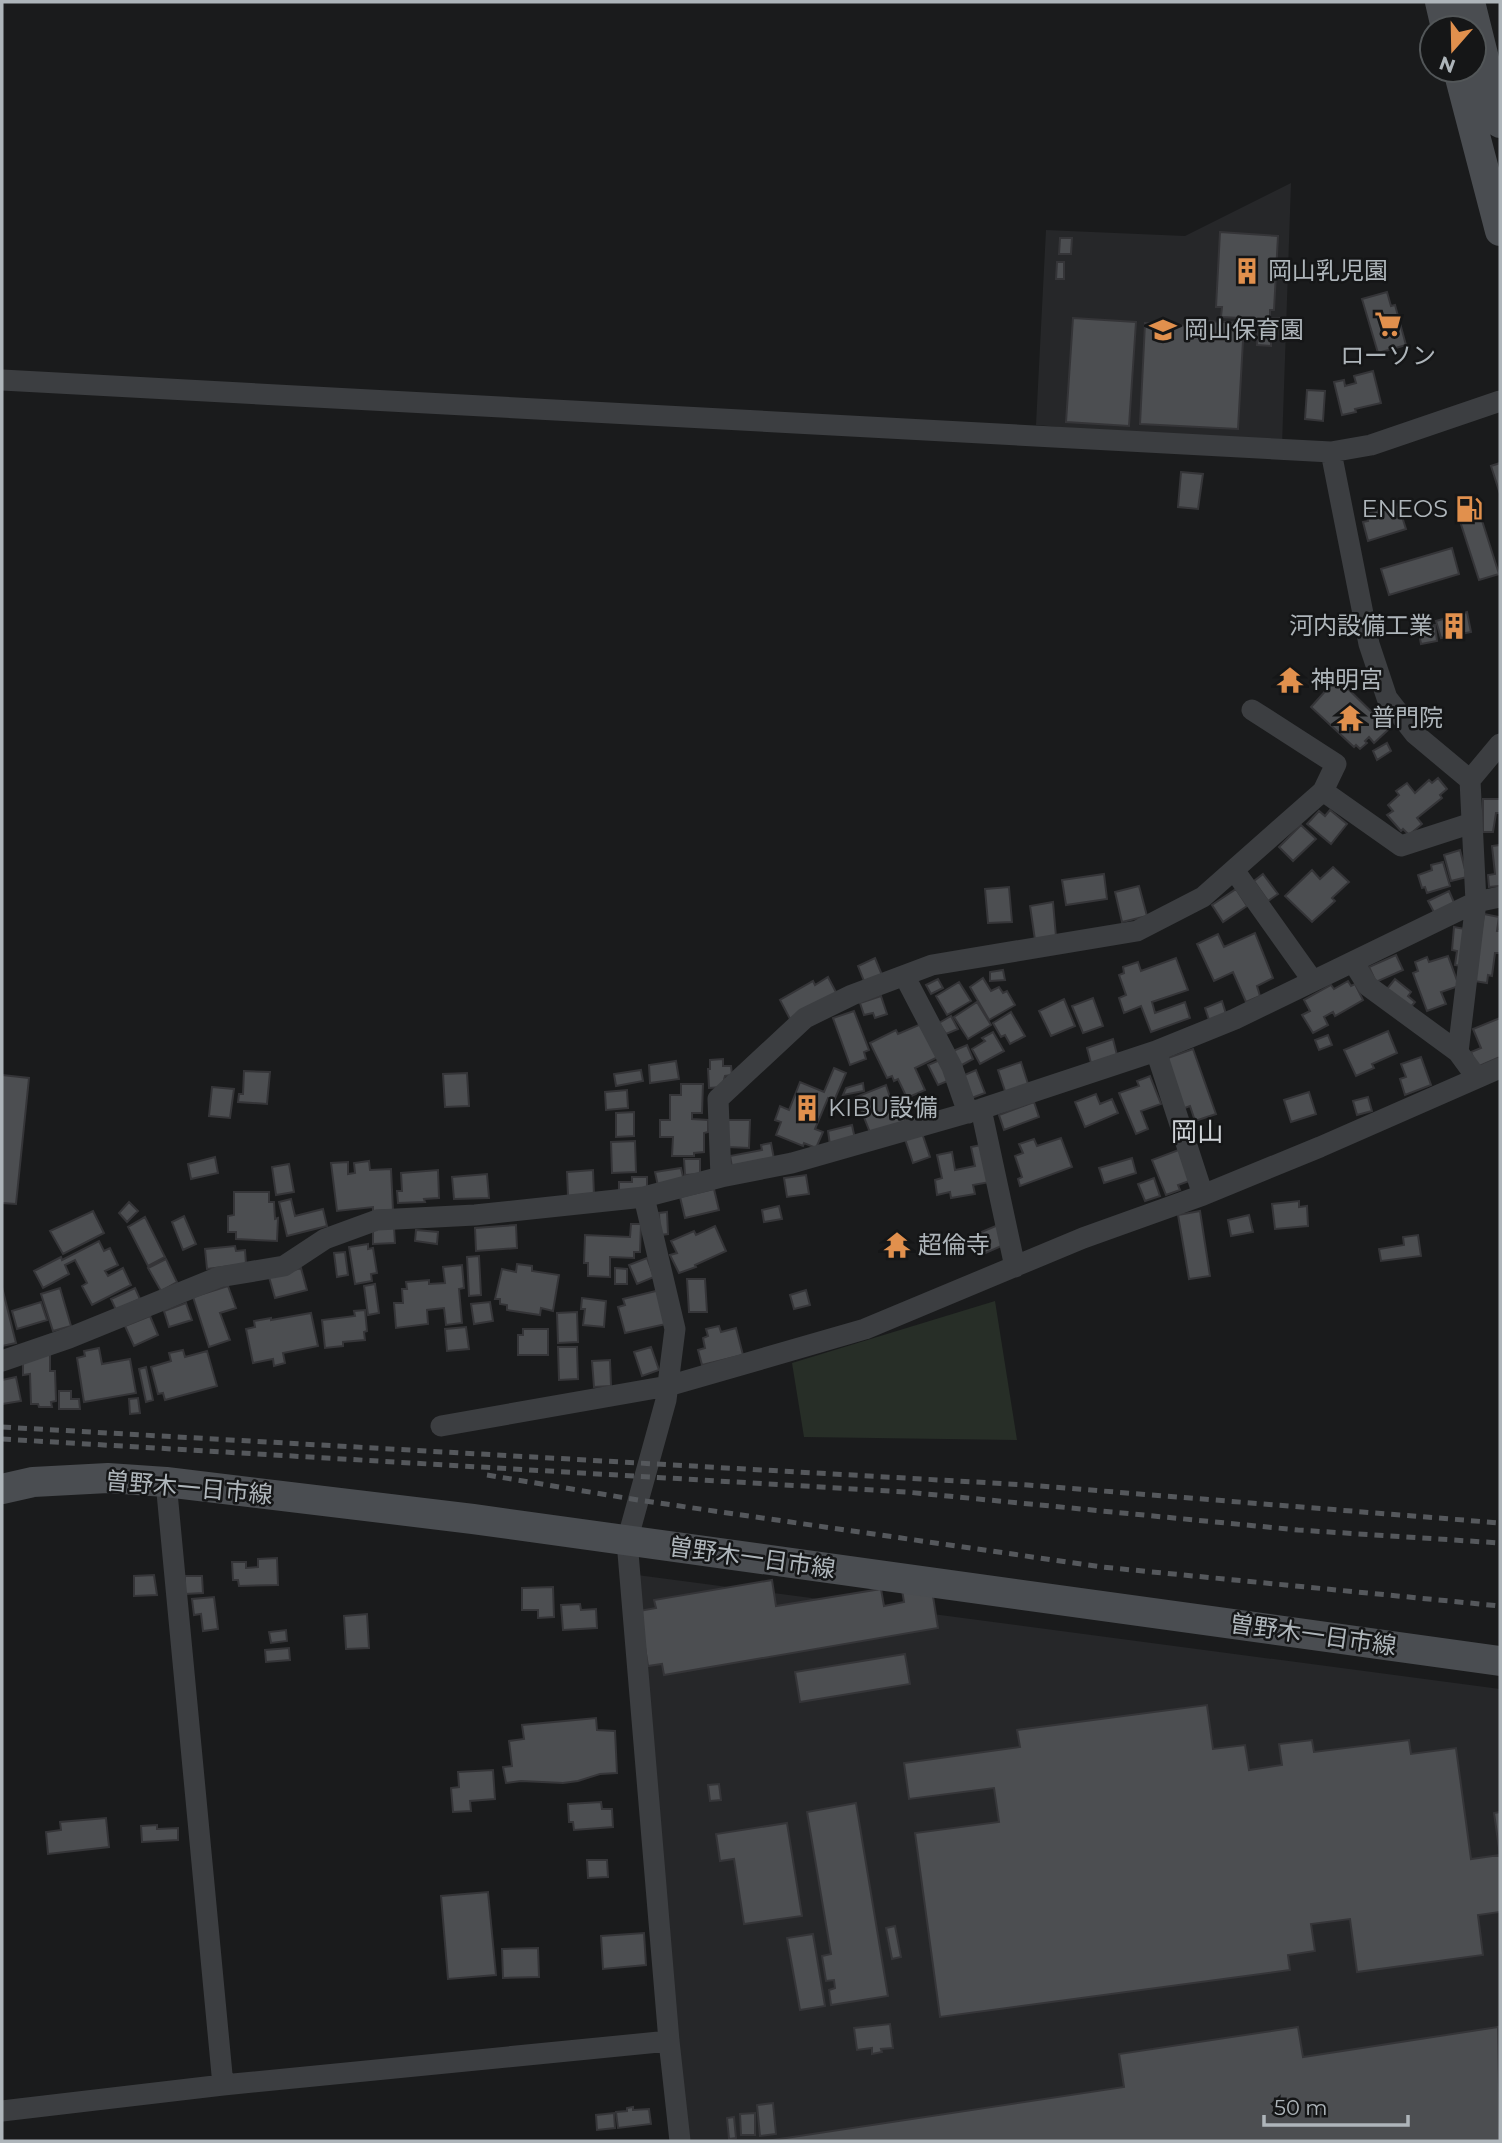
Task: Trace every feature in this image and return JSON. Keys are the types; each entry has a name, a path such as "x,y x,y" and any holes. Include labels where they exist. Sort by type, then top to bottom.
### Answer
{"main road":[{"path":"1478,84 1500,231"},
{"path":"1480,84 1500,122"},
{"name":"曽野木一日市線","path":"2,1489 33,1482 108,1478 166,1482 473,1519 1500,1661"}],"street":[{"path":"2,380 1331,452 1371,445 1500,401"},
{"path":"1331,452 1369,644 1387,698 1415,734 1470,780"},
{"path":"721,1177 718,1100 805,1018 852,995 932,965 1137,931 1203,897 1234,870 1323,791 1336,764 1252,709"},
{"path":"1458,1052 1476,902 1470,780 1500,744"},
{"path":"1323,791 1401,846 1472,823"},
{"path":"1234,870 1313,981"},
{"path":"2,1361 69,1338 219,1277 284,1266 325,1239 377,1220 475,1215 645,1197 721,1177 792,1163 974,1111 1156,1051 1235,1018 1476,902 1500,897"},
{"path":"1353,962 1368,986 1458,1052 1477,1078"},
{"path":"905,976 974,1111 1014,1267"},
{"path":"1156,1051 1203,1195"},
{"path":"441,1426 668,1386 865,1329 1083,1238 1203,1195 1500,1068"},
{"path":"645,1197 675,1329 668,1386 627,1541 669,2041 680,2141"},
{"path":"166,1482 223,2085"},
{"path":"2,2111 223,2085 669,2041"}],"shaded area":[{"name":"岡山保育園","path":"1291,183 1282,446 1036,425 1046,230 1185,236"},
{"path":"995,1301 1017,1440 804,1437 792,1363"},
{"path":"622,1573 1500,1689 1500,2141 688,2141"}],"building":[{"name":"岡山乳児園","path":"1220,232 1278,236 1274,310 1270,310 1270,318 1279,318 1279,328 1271,327 1271,346 1257,345 1259,319 1221,317 1222,307 1216,307"},
{"path":"1060,238 1072,238 1071,254 1059,254"},
{"path":"1057,262 1064,262 1064,279 1056,279"},
{"path":"1387,292 1391,306 1395,305 1406,345 1378,353 1362,299"},
{"path":"1073,318 1136,322 1129,426 1066,422"},
{"path":"1207,321 1244,323 1238,429 1140,424 1145,323 1207,327"},
{"path":"1373,371 1381,403 1342,415 1334,382 1344,380 1345,386 1356,383 1354,376"},
{"path":"1307,390 1325,391 1323,421 1305,419"},
{"path":"1500,463 1500,494 1491,466"},
{"path":"1181,472 1203,474 1198,509 1178,507"},
{"path":"1398,504 1406,529 1368,541 1363,522 1368,521 1367,514"},
{"path":"1479,511 1499,574 1479,580 1459,518"},
{"path":"1452,548 1459,574 1389,595 1381,569"},
{"name":"河内設備工業","path":"1467,612 1471,632 1441,638 1436,621"},
{"path":"1435,625 1437,641 1421,644 1418,628"},
{"name":"普門院","path":"1337,678 1389,729 1374,743 1369,737 1360,749 1356,745 1354,747 1311,707"},
{"path":"1387,743 1391,751 1377,760 1373,751"},
{"path":"1438,778 1447,789 1440,795 1442,798 1417,818 1422,824 1409,835 1403,829 1401,831 1387,815 1393,811 1388,805 1399,795 1396,791 1407,783 1415,793 1429,780 1432,783"},
{"path":"1483,799 1500,799 1500,813 1496,813 1493,832 1483,832"},
{"path":"1330,810 1347,824 1331,844 1307,824 1319,811 1325,816"},
{"path":"1301,825 1316,839 1293,861 1279,847"},
{"path":"1500,845 1498,890 1498,886 1489,887 1488,875 1495,874 1492,846"},
{"path":"1460,850 1467,877 1451,881 1444,855"},
{"path":"1443,862 1450,886 1427,893 1425,887 1422,888 1418,875 1432,870 1431,865"},
{"path":"1333,867 1349,882 1332,898 1335,901 1312,922 1285,896 1312,870 1320,879"},
{"path":"1104,874 1107,899 1066,905 1062,880"},
{"path":"1263,874 1278,894 1268,901 1254,881"},
{"path":"1139,886 1147,916 1122,922 1115,892"},
{"path":"1009,887 1012,922 988,923 985,889"},
{"path":"1236,889 1247,906 1223,922 1212,905"},
{"path":"1449,891 1456,907 1436,916 1428,901"},
{"path":"1053,902 1056,937 1035,940 1030,906"},
{"path":"1484,914 1499,917 1497,931 1500,931 1500,953 1495,953 1492,976 1488,975 1487,983 1474,981"},
{"path":"1454,927 1465,929 1461,966 1455,965 1457,951 1452,950"},
{"path":"1255,933 1273,978 1257,986 1260,996 1246,1002 1233,972 1214,981 1197,944 1218,934 1224,947"},
{"path":"1396,955 1403,970 1376,982 1369,967"},
{"path":"1448,956 1459,986 1441,992 1446,1004 1427,1011 1413,973 1418,971 1415,962 1427,957 1429,962"},
{"path":"875,958 882,975 864,981 858,966"},
{"path":"1176,958 1188,990 1152,1002 1155,1013 1185,1002 1190,1018 1151,1032 1141,1006 1124,1013 1119,998 1126,995 1119,975 1124,973 1123,967 1138,962 1141,971"},
{"path":"1003,970 1005,980 990,981 990,972"},
{"path":"828,977 837,994 790,1019 780,1000 813,981 815,985"},
{"path":"983,978 991,991 999,987 1003,993 1007,991 1015,1005 989,1020 970,987"},
{"path":"938,979 943,988 931,994 926,985"},
{"path":"1395,979 1411,992 1408,996 1415,1002 1409,1009 1386,990"},
{"path":"1348,981 1351,986 1355,984 1363,1000 1335,1016 1333,1012 1324,1017 1328,1025 1313,1033 1302,1015 1310,1011 1304,1000 1331,985 1334,989"},
{"path":"959,982 971,1001 947,1015 936,996"},
{"path":"881,996 887,1014 875,1018 873,1013 864,1015 860,1003"},
{"path":"1093,998 1103,1026 1083,1033 1072,1006"},
{"path":"1064,999 1075,1026 1051,1036 1039,1011"},
{"path":"1222,1001 1226,1014 1209,1020 1205,1008"},
{"path":"977,1002 991,1025 968,1039 954,1017"},
{"path":"854,1011 869,1050 864,1052 866,1059 850,1065 833,1018"},
{"path":"1011,1012 1025,1036 1010,1044 1005,1035 1001,1037 993,1023"},
{"path":"951,1016 958,1029 946,1034 939,1023"},
{"path":"1500,1018 1500,1057 1477,1067 1471,1052 1481,1048 1473,1029"},
{"path":"921,1024 938,1057 915,1068 925,1090 907,1098 898,1079 894,1081 892,1076 887,1078 870,1043 896,1030 898,1034"},
{"path":"1388,1031 1397,1053 1372,1064 1374,1068 1356,1076 1344,1050"},
{"path":"993,1032 1004,1051 980,1064 972,1049 985,1041 982,1038"},
{"path":"1328,1035 1332,1045 1319,1050 1315,1040"},
{"path":"1113,1039 1117,1055 1091,1063 1087,1048"},
{"path":"967,1045 973,1059 960,1066 953,1051"},
{"path":"1193,1049 1216,1114 1195,1121 1190,1106 1182,1109 1165,1059"},
{"path":"1421,1057 1431,1085 1405,1095 1400,1079 1406,1077 1401,1064"},
{"path":"723,1059 723,1066 731,1066 732,1075 725,1076 722,1087 709,1088 710,1060"},
{"path":"942,1059 950,1080 938,1085 928,1065"},
{"path":"676,1061 679,1079 650,1083 649,1065"},
{"path":"1021,1062 1029,1087 1006,1094 998,1070"},
{"name":"KIBU設備","path":"834,1068 846,1073 834,1101 828,1098 815,1129 823,1132 816,1148 804,1143 803,1146 776,1135 781,1122 775,1120 780,1106 789,1110 800,1082 824,1092"},
{"path":"641,1070 643,1081 616,1086 614,1074"},
{"path":"976,1070 985,1093 969,1099 960,1077"},
{"path":"244,1071 270,1072 267,1104 238,1102 239,1094 243,1094"},
{"path":"467,1073 469,1106 445,1107 443,1074"},
{"path":"2,1075 29,1078 16,1204 2,1203"},
{"path":"1150,1076 1161,1104 1141,1111 1148,1129 1136,1134 1119,1093 1139,1086 1137,1081"},
{"path":"863,1083 864,1091 843,1095 846,1088"},
{"path":"681,1084 703,1084 702,1113 692,1113 692,1119 708,1120 708,1132 704,1133 704,1152 694,1153 694,1156 672,1156 673,1137 660,1137 660,1120 670,1120 670,1095 681,1095"},
{"path":"886,1085 894,1109 900,1107 906,1122 871,1135 856,1097"},
{"path":"212,1087 234,1089 230,1118 209,1116"},
{"path":"627,1090 628,1108 606,1110 605,1092"},
{"path":"1309,1092 1316,1114 1291,1122 1284,1100"},
{"path":"1096,1094 1100,1104 1112,1099 1118,1113 1085,1127 1075,1102"},
{"path":"1368,1097 1372,1111 1357,1115 1353,1101"},
{"path":"1034,1102 1039,1117 1004,1130 999,1115"},
{"path":"634,1112 634,1136 616,1137 616,1113"},
{"path":"728,1120 750,1120 749,1148 728,1147"},
{"path":"852,1125 855,1139 830,1145 828,1131"},
{"path":"922,1133 930,1157 913,1163 905,1139"},
{"path":"1061,1138 1072,1167 1020,1186 1018,1179 1022,1177 1015,1156 1023,1153 1019,1144 1034,1139 1037,1146"},
{"path":"635,1141 636,1172 612,1173 611,1142"},
{"path":"771,1143 774,1159 732,1167 730,1156 762,1150 761,1145"},
{"path":"986,1144 990,1182 973,1185 975,1194 951,1198 950,1192 937,1195 935,1180 942,1178 937,1155 952,1152 955,1170 975,1166 971,1147"},
{"path":"1181,1149 1192,1180 1178,1185 1180,1190 1166,1195 1152,1160"},
{"path":"215,1157 218,1173 191,1179 188,1164"},
{"path":"1132,1158 1136,1173 1104,1183 1099,1168"},
{"path":"684,1159 700,1159 700,1174 685,1175"},
{"path":"369,1161 370,1170 391,1169 393,1210 373,1211 373,1207 337,1211 331,1163 348,1162 348,1174 355,1173 354,1163"},
{"path":"289,1164 294,1192 276,1195 272,1167"},
{"path":"681,1168 684,1181 658,1186 655,1172"},
{"path":"438,1170 439,1198 424,1199 425,1202 398,1203 397,1191 402,1191 401,1173"},
{"path":"593,1170 594,1195 568,1196 567,1172"},
{"path":"487,1174 489,1198 454,1199 452,1177"},
{"path":"806,1175 809,1194 787,1197 784,1178"},
{"path":"632,1177 647,1177 647,1190 619,1193 619,1182 632,1182"},
{"path":"1154,1178 1160,1196 1145,1201 1138,1184"},
{"path":"714,1189 719,1210 685,1218 680,1197"},
{"path":"234,1192 269,1192 269,1202 274,1202 275,1219 278,1218 277,1241 236,1239 236,1232 228,1232 228,1216 234,1215"},
{"path":"291,1199 295,1216 323,1209 327,1226 287,1236 279,1202"},
{"path":"1299,1201 1299,1207 1307,1206 1308,1226 1275,1229 1272,1204"},
{"path":"129,1202 138,1211 127,1222 119,1213"},
{"path":"779,1206 782,1219 764,1222 762,1210"},
{"path":"93,1211 104,1233 63,1254 50,1231"},
{"path":"1200,1211 1210,1276 1189,1279 1178,1215"},
{"path":"667,1212 668,1234 660,1235 659,1213"},
{"path":"1249,1215 1253,1232 1231,1236 1228,1220"},
{"path":"184,1216 196,1244 183,1250 172,1222"},
{"path":"145,1217 165,1257 148,1266 128,1227"},
{"path":"631,1224 641,1224 640,1252 634,1252 634,1258 610,1257 610,1277 588,1276 588,1263 584,1263 585,1235 630,1237"},
{"path":"516,1225 517,1248 476,1251 475,1228"},
{"path":"998,1225 1006,1244 981,1255 972,1236"},
{"path":"715,1226 726,1251 679,1273 670,1255 677,1253 671,1241 694,1231 696,1235"},
{"path":"394,1227 395,1243 373,1244 373,1228"},
{"path":"416,1230 438,1232 437,1244 415,1241"},
{"path":"1418,1235 1421,1256 1381,1261 1379,1249 1404,1245 1403,1237"},
{"path":"99,1241 104,1251 110,1248 118,1265 105,1271 108,1276 123,1268 131,1285 92,1305 82,1286 87,1283 75,1260 65,1265 69,1274 43,1288 34,1271"},
{"path":"368,1244 368,1249 373,1248 377,1273 371,1274 372,1281 355,1284 349,1247"},
{"path":"235,1246 236,1251 245,1250 246,1264 207,1269 205,1249"},
{"path":"345,1252 348,1275 337,1277 334,1253"},
{"path":"479,1256 481,1295 469,1296 467,1257"},
{"path":"647,1258 654,1277 637,1284 629,1265"},
{"path":"166,1259 177,1282 161,1291 148,1268"},
{"path":"517,1264 532,1266 532,1271 559,1275 553,1311 541,1308 540,1315 507,1310 507,1305 500,1304 500,1299 495,1299 502,1269 516,1272"},
{"path":"462,1265 464,1288 459,1289 462,1323 446,1325 444,1308 427,1310 428,1324 396,1328 394,1303 403,1303 402,1289 407,1289 406,1282 429,1280 429,1284 445,1283 443,1267"},
{"path":"301,1268 307,1290 275,1298 269,1277"},
{"path":"615,1268 627,1269 627,1284 615,1284"},
{"path":"687,1279 705,1279 707,1312 689,1312"},
{"path":"375,1284 379,1313 368,1315 364,1286"},
{"path":"228,1286 236,1308 220,1313 230,1340 209,1347 193,1297"},
{"path":"2,1287 16,1343 2,1346"},
{"path":"60,1288 71,1326 53,1331 41,1294"},
{"path":"135,1288 140,1299 116,1310 111,1299"},
{"path":"660,1290 666,1324 625,1333 618,1307 625,1305 623,1299"},
{"path":"806,1290 810,1305 794,1309 790,1295"},
{"path":"582,1298 606,1301 604,1327 583,1325 585,1309 581,1309"},
{"path":"41,1302 47,1320 17,1329 12,1311"},
{"path":"490,1302 493,1321 474,1324 471,1304"},
{"path":"186,1303 192,1320 169,1327 164,1311"},
{"path":"365,1310 365,1340 343,1342 343,1346 325,1348 322,1320 355,1316 354,1311"},
{"path":"577,1312 578,1342 558,1343 557,1313"},
{"path":"311,1313 318,1346 283,1353 285,1363 274,1366 273,1359 253,1363 246,1329 255,1327 254,1321"},
{"path":"150,1316 158,1335 134,1346 125,1326"},
{"path":"719,1326 721,1332 736,1328 743,1355 702,1365 698,1350 705,1348 703,1338 708,1336 706,1329"},
{"path":"466,1327 469,1349 447,1351 445,1329"},
{"path":"523,1329 548,1329 548,1355 518,1355 518,1335 523,1335"},
{"path":"558,1347 577,1347 578,1379 559,1380"},
{"path":"651,1347 659,1370 642,1376 634,1352"},
{"path":"99,1348 102,1364 130,1359 136,1393 84,1402 77,1358 85,1356 84,1351"},
{"path":"183,1350 185,1357 207,1351 217,1386 165,1400 163,1393 158,1394 151,1367 171,1361 169,1353"},
{"path":"50,1354 50,1371 55,1371 56,1401 51,1402 52,1407 39,1407 38,1404 31,1404 30,1374 23,1375 23,1359"},
{"path":"610,1360 611,1386 594,1387 592,1361"},
{"path":"146,1367 153,1400 146,1402 139,1369"},
{"path":"16,1377 21,1401 2,1404 2,1380"},
{"path":"59,1391 71,1391 71,1399 79,1399 80,1409 59,1409"},
{"path":"138,1398 140,1413 130,1414 129,1399"},
{"path":"277,1558 278,1585 239,1586 238,1580 233,1580 232,1562 246,1562 246,1568 258,1567 258,1559"},
{"path":"154,1575 157,1595 134,1596 134,1576"},
{"path":"185,1576 202,1576 203,1593 185,1594"},
{"path":"772,1580 776,1606 881,1589 884,1606 904,1602 902,1590 933,1596 938,1628 664,1675 662,1664 648,1666 639,1611 656,1608 654,1600"},
{"path":"553,1587 554,1617 538,1618 538,1610 522,1610 522,1588"},
{"path":"214,1597 218,1629 203,1631 201,1614 194,1615 192,1599"},
{"path":"580,1604 581,1610 596,1609 597,1628 563,1630 561,1605"},
{"path":"367,1614 369,1648 346,1649 344,1616"},
{"path":"286,1630 287,1641 271,1643 269,1632"},
{"path":"289,1648 290,1660 266,1662 265,1650"},
{"path":"905,1654 910,1684 800,1702 795,1672"},
{"path":"1207,1705 1213,1749 1245,1745 1249,1770 1282,1765 1279,1744 1312,1740 1314,1752 1409,1740 1411,1754 1456,1748 1471,1859 1500,1855 1500,1912 1478,1915 1483,1955 1357,1972 1350,1919 1311,1924 1315,1951 1288,1955 1290,1970 940,2017 915,1833 999,1822 994,1788 909,1799 904,1763 1020,1747 1017,1730"},
{"path":"596,1718 597,1730 615,1731 617,1773 600,1774 563,1783 506,1783 503,1767 512,1766 509,1741 524,1739 522,1725"},
{"path":"493,1770 495,1799 470,1801 471,1811 453,1812 451,1788 459,1787 458,1772"},
{"path":"719,1784 721,1800 710,1801 708,1785"},
{"path":"601,1802 602,1809 612,1809 613,1827 574,1830 573,1822 569,1822 568,1804"},
{"path":"856,1803 888,1996 831,2005 829,1990 835,1988 834,1980 826,1981 822,1956 831,1954 807,1812"},
{"path":"1500,1812 1500,1855 1494,1813"},
{"path":"106,1818 109,1847 48,1854 46,1832 61,1830 60,1822"},
{"path":"787,1823 802,1916 744,1924 734,1859 720,1861 716,1834"},
{"path":"157,1825 157,1829 178,1828 178,1840 142,1842 141,1826"},
{"path":"587,1860 607,1860 608,1877 588,1878"},
{"path":"488,1892 496,1975 448,1979 441,1896"},
{"path":"895,1926 901,1957 892,1959 886,1928"},
{"path":"644,1933 646,1965 603,1969 601,1936"},
{"path":"813,1934 825,2006 800,2010 787,1938"},
{"path":"538,1948 539,1977 503,1978 502,1949"},
{"path":"890,2024 893,2048 881,2049 882,2052 872,2054 872,2048 857,2050 854,2028"},
{"path":"1298,2027 1303,2057 1498,2027 1500,2141 766,2141 1124,2087 1119,2054"},
{"path":"773,2103 776,2134 760,2136 757,2105"},
{"path":"633,2107 633,2110 649,2109 651,2124 618,2128 616,2112 627,2111 627,2108"},
{"path":"614,2113 615,2128 597,2130 596,2115"},
{"path":"755,2113 755,2135 741,2135 740,2114"},
{"path":"734,2117 736,2138 729,2139 727,2118"}],"railway":[{"path":"2,1427 1028,1485 1500,1523"},
{"path":"2,1439 906,1492 1298,1530 1500,1543"},
{"path":"487,1475 638,1500 1102,1567 1500,1606"}],"place":[{"name":"岡山乳児園","path":"1247,271"},
{"name":"ローソン","path":"1388,324"},
{"name":"岡山保育園","path":"1163,330"},
{"name":"ENEOS","path":"1469,509"},
{"name":"河内設備工業","path":"1454,626"},
{"name":"神明宮","path":"1290,680"},
{"name":"普門院","path":"1350,718"},
{"name":"KIBU設備","path":"807,1108"},
{"name":"超倫寺","path":"897,1245"}],"district":[{"name":"岡山","path":"1197,1132"}]}
